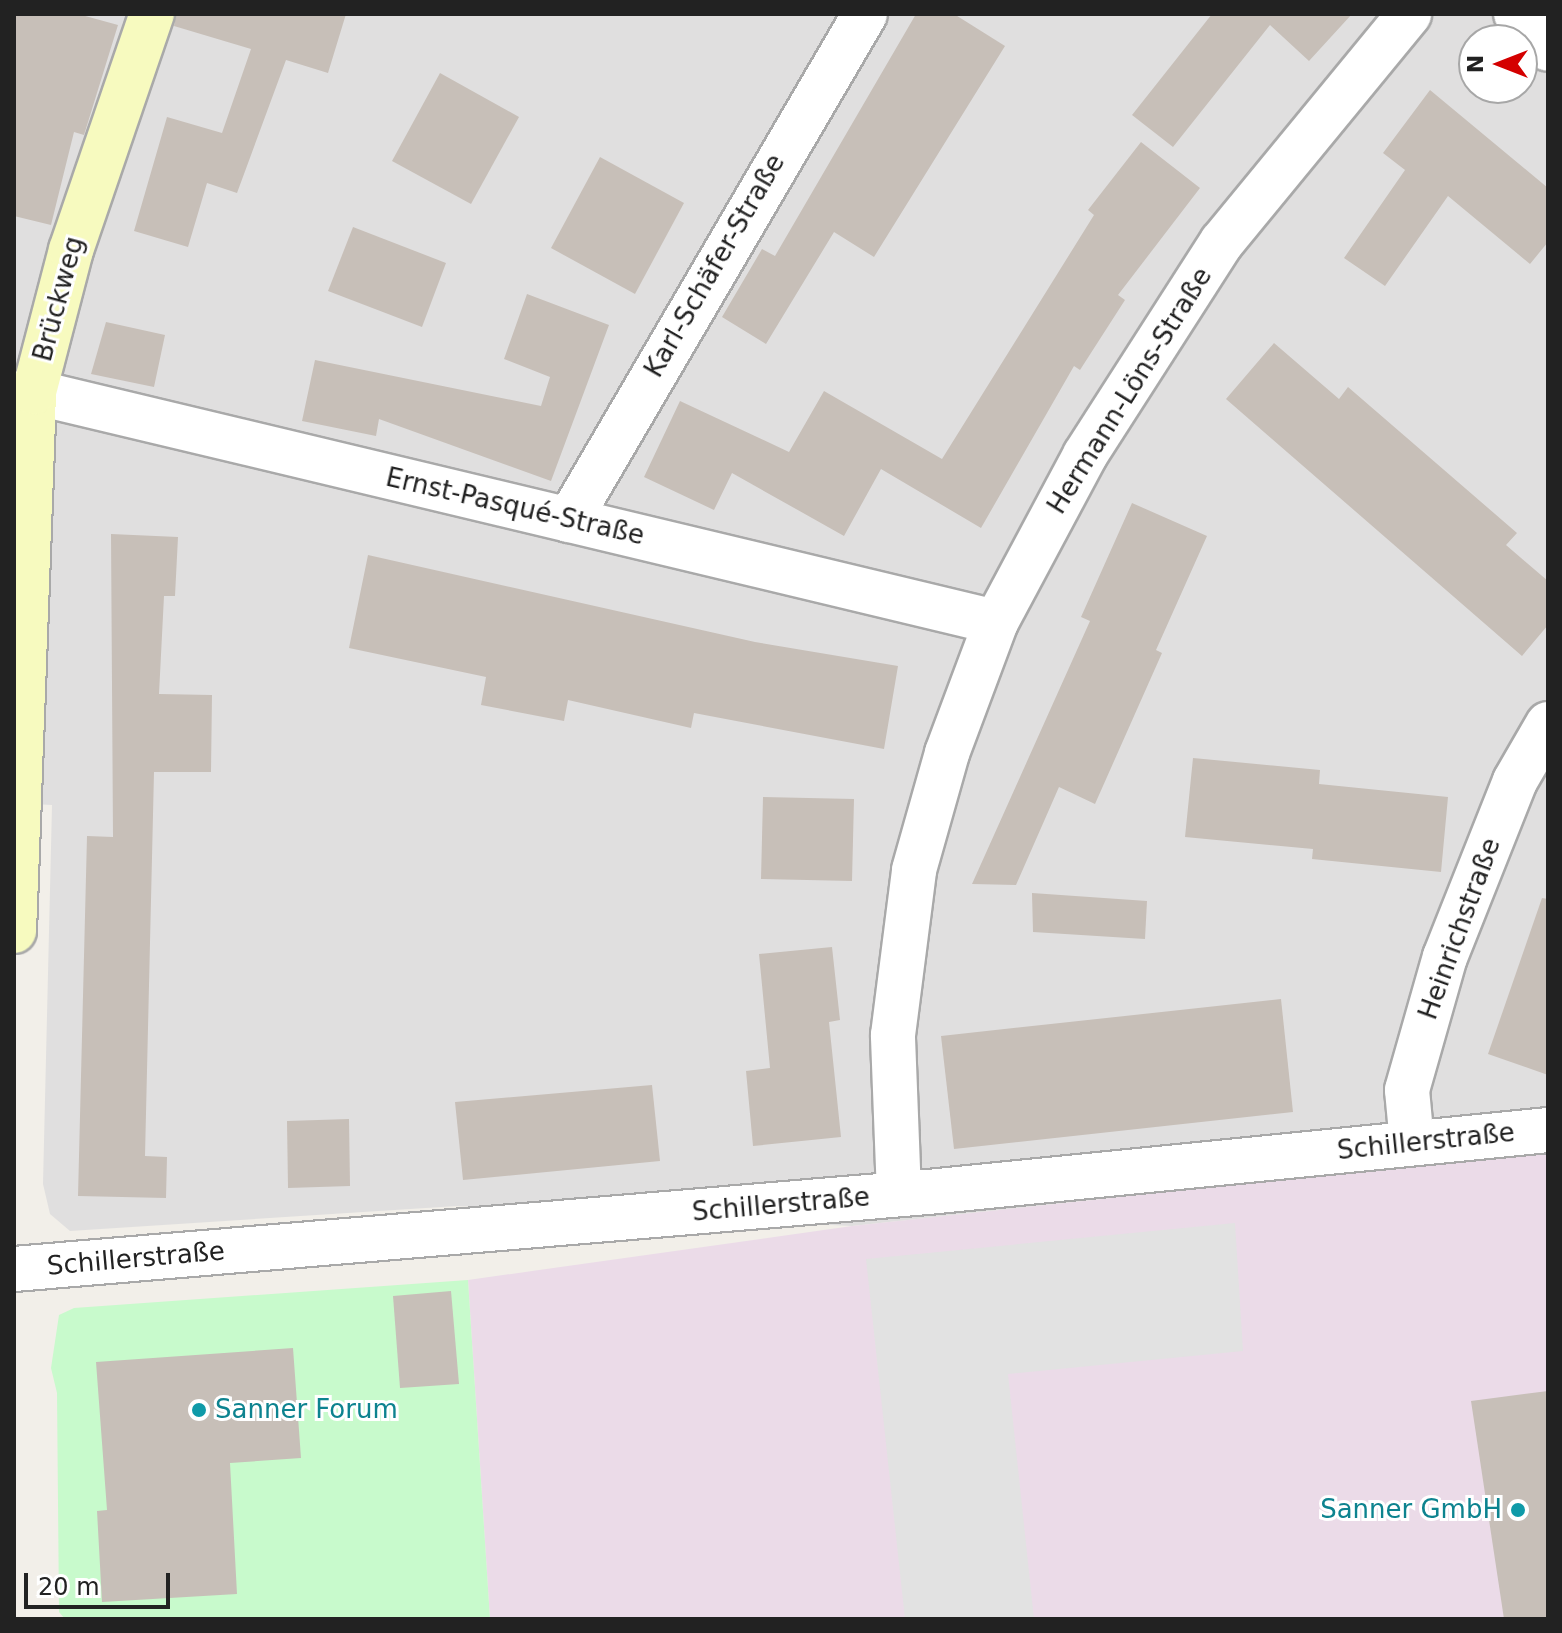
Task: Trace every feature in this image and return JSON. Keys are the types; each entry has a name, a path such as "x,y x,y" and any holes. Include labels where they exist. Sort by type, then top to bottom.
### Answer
{"street":[{"name":"Brückweg","path":"14,931 24,393 152,14"},
{"name":"Karl-Schäfer-Straße","path":"569,520 865,14"},
{"name":"Hermann-Löns-Straße","path":"899,1194 893,1035 914,870 947,753 996,622 1085,455 1222,242 1409,14"},
{"path":"1516,14 1548,49"},
{"name":"Ernst-Pasqué-Straße","path":"24,393 996,622"},
{"name":"Heinrichstraße","path":"1412,1143 1407,1090 1445,957 1515,781 1548,724"},
{"name":"Schillerstraße","path":"14,1269 899,1194 1548,1130"}],"shaded area":[{"path":"14,14 1548,14 1548,1151 852,1226 457,1206 70,1231 50,1214 43,1184 52,805 14,803"},
{"path":"1548,1151 1548,1619 490,1619 468,1280 852,1226"},
{"path":"1235,1223 1243,1351 1008,1374 1034,1619 905,1619 866,1259"}],"green space":[{"path":"468,1280 490,1619 65,1619 59,1612 57,1393 51,1368 59,1315 74,1308"}],"building":[{"path":"14,14 78,14 118,25 84,135 74,132 51,225 14,216"},
{"path":"176,14 346,14 328,73 286,60 237,193 207,183 188,247 134,231 167,117 222,133 251,49 174,26"},
{"path":"916,14 954,14 1005,46 874,257 834,232 766,344 722,317 762,249 775,256"},
{"path":"1212,14 1352,14 1309,61 1270,25 1173,147 1132,115"},
{"path":"440,73 519,117 471,204 392,161"},
{"path":"1430,90 1548,188 1548,242 1530,264 1448,196 1385,286 1344,258 1405,170 1383,153"},
{"path":"1141,142 1200,188 1118,295 1125,300 1080,370 1074,366 981,528 881,469 844,536 732,473 714,510 644,477 680,401 789,452 824,391 942,459 1094,215 1088,210"},
{"path":"600,157 684,203 635,294 551,248"},
{"path":"353,227 446,263 422,327 328,291"},
{"path":"527,294 609,325 551,481 379,419 376,436 302,421 315,360 541,406 550,377 504,359"},
{"path":"106,322 165,335 154,387 91,374"},
{"path":"1274,343 1339,399 1348,387 1517,533 1506,545 1548,581 1548,625 1522,656 1226,399"},
{"path":"1132,503 1207,536 1156,650 1162,653 1095,804 1059,787 1016,885 972,884 1090,621 1081,617"},
{"path":"111,534 178,537 175,596 164,596 159,694 212,695 211,772 154,772 145,1156 167,1157 166,1198 78,1196 87,836 113,837"},
{"path":"368,555 755,642 898,666 884,749 694,713 691,728 568,700 564,721 481,705 486,677 349,648"},
{"path":"1193,758 1320,770 1319,784 1448,797 1441,872 1312,859 1313,849 1185,837"},
{"path":"763,797 854,799 852,881 761,879"},
{"path":"1032,893 1147,901 1145,939 1033,932"},
{"path":"1542,898 1548,899 1548,1075 1488,1054"},
{"path":"832,947 840,1020 829,1022 841,1137 753,1146 746,1071 770,1068 759,954"},
{"path":"1281,999 1293,1112 954,1149 941,1036"},
{"path":"652,1085 660,1161 463,1180 455,1102"},
{"path":"349,1119 350,1186 288,1188 287,1121"},
{"path":"451,1291 459,1384 400,1388 393,1296"},
{"path":"293,1348 301,1458 230,1463 237,1594 102,1602 97,1511 107,1510 96,1362"},
{"name":"Sanner GmbH","path":"1548,1391 1548,1619 1504,1619 1471,1401"}],"place":[{"name":"Sanner Forum","path":"199,1410"},
{"name":"Sanner GmbH","path":"1518,1510"}]}
